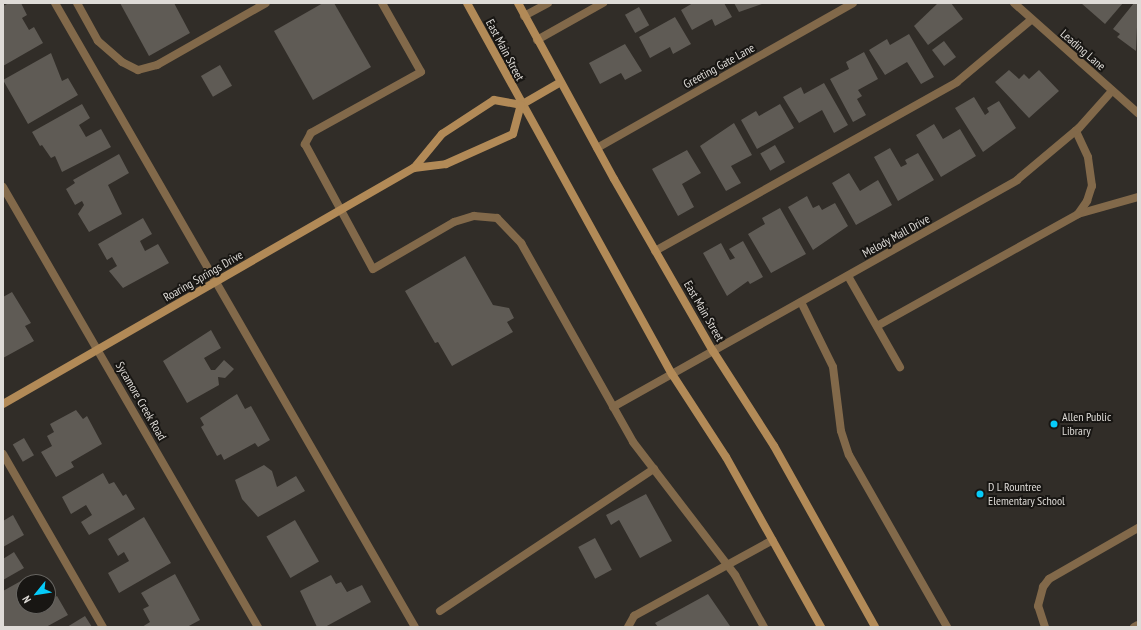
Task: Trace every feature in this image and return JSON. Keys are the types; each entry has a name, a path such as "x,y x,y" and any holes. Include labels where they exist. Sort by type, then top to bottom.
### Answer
{"main road":[{"name":"East Main Street","path":"467,3 521,105 672,374 726,456 822,627"},
{"name":"East Main Street","path":"518,3 560,83 655,251 713,351 774,446 875,627"},
{"path":"521,105 560,83"},
{"name":"Roaring Springs Drive","path":"3,404 414,168 442,134 494,100 521,105 513,134 446,164 414,168"}],"street":[{"path":"55,3 415,627"},
{"path":"77,3 98,41 122,62 138,70 157,65 266,3"},
{"path":"382,3 421,72 311,133 305,144 340,211 374,269 454,222 474,216 497,218 521,243 633,442 728,565 764,627"},
{"path":"524,16 548,3"},
{"path":"537,40 603,3"},
{"name":"Greeting Gate Lane","path":"597,148 853,3"},
{"name":"Leading Lane","path":"1014,3 1031,20 1138,113"},
{"path":"655,251 957,82 1031,20"},
{"name":"Melody Mall Drive","path":"613,407 1016,180 1076,131 1112,91"},
{"path":"1076,131 1088,157 1092,186 1087,201 1078,214"},
{"name":"Sycamore Creek Road","path":"3,187 258,627"},
{"path":"877,326 1078,214 1138,197"},
{"path":"848,276 900,366"},
{"path":"801,302 833,367 841,431 849,455 947,627"},
{"path":"3,454 103,627"},
{"path":"440,611 654,469"},
{"path":"1045,627 1038,606 1043,586 1049,579 1138,528"},
{"path":"628,627 634,616 774,540"},
{"path":"1134,627 1138,625"}],"building":[{"path":"9,3 21,3 27,15 22,18 29,30 34,27 43,43 3,66 3,6"},
{"path":"120,3 174,3 190,33 149,56"},
{"path":"323,3 334,3 371,67 313,100 274,31"},
{"path":"693,3 724,3 732,17 715,26 712,19 692,30 681,10"},
{"path":"734,3 765,3 739,12"},
{"path":"938,3 951,3 963,19 928,45 914,26"},
{"path":"1081,3 1123,3 1105,24"},
{"path":"1134,3 1138,3 1136,51 1117,37 1120,34 1113,29"},
{"path":"639,7 649,25 635,33 625,15"},
{"path":"675,17 691,44 673,54 670,47 650,58 639,37"},
{"path":"909,34 934,77 921,84 907,62 885,75 869,50 887,39 890,45"},
{"path":"944,41 956,57 944,66 932,50"},
{"path":"625,44 642,71 625,80 621,73 600,84 589,63"},
{"path":"864,52 878,79 858,90 862,96 857,99 866,115 853,122 830,79 849,69 846,62"},
{"path":"51,53 62,81 68,78 78,95 28,124 3,80"},
{"path":"220,65 232,86 213,97 201,76"},
{"path":"1009,70 1019,79 1024,74 1029,79 1039,70 1059,91 1029,118 995,82"},
{"path":"824,83 848,125 834,133 822,110 799,123 783,97 801,87 804,94"},
{"path":"974,97 985,115 989,112 987,108 999,101 1016,128 983,152 955,108"},
{"path":"82,104 90,118 79,125 86,137 101,129 111,147 62,172 55,156 51,158 42,145 40,146 32,132"},
{"path":"780,104 794,128 757,149 741,120 756,111 759,116"},
{"path":"734,123 752,155 731,166 741,183 726,191 700,146"},
{"path":"934,124 943,139 960,129 976,156 941,177 916,135"},
{"path":"775,145 785,162 770,171 760,154"},
{"path":"890,148 901,167 907,164 905,160 918,153 934,180 898,201 874,157"},
{"path":"687,150 701,173 682,184 694,207 678,216 652,169"},
{"path":"119,154 129,173 108,185 122,214 89,232 78,214 84,205 82,201 75,205 66,189 75,183 73,180"},
{"path":"849,173 860,191 878,180 892,205 856,225 832,183"},
{"path":"807,196 813,208 819,205 822,210 835,203 848,226 813,250 788,207"},
{"path":"780,208 806,254 771,273 748,234 765,224 762,218"},
{"path":"143,218 152,234 140,241 145,251 158,244 169,263 123,288 109,271 117,266 112,257 107,260 98,244"},
{"path":"743,241 763,277 750,284 748,281 727,296 703,253 721,243 730,260 735,258 729,249"},
{"path":"465,256 493,305 509,308 514,318 507,322 513,332 452,366 438,342 435,343 405,291"},
{"path":"12,292 31,323 25,326 34,341 3,358 3,297"},
{"path":"211,330 221,348 204,358 211,370 215,370 224,360 234,369 225,378 218,377 219,385 187,403 163,361"},
{"path":"237,394 245,409 251,406 270,440 258,447 255,443 224,460 221,454 217,456 201,427 204,425 200,418"},
{"path":"76,410 83,419 87,416 102,444 71,462 74,467 56,477 41,452 52,446 47,436 54,432 50,424"},
{"path":"24,438 34,455 23,462 13,444"},
{"path":"264,465 272,471 277,487 296,476 305,491 258,517 242,499 235,480"},
{"path":"103,473 109,484 114,482 123,496 126,494 135,509 89,535 81,522 92,515 86,505 71,514 62,497"},
{"path":"646,494 672,541 640,558 619,520 611,525 606,515"},
{"path":"13,515 24,535 3,547 3,521"},
{"path":"144,517 171,563 119,593 108,573 129,561 124,552 118,556 108,539"},
{"path":"295,520 319,562 290,578 266,536"},
{"path":"595,538 612,570 595,579 578,547"},
{"path":"14,552 24,568 3,580 3,559"},
{"path":"175,574 200,620 187,627 142,627 150,622 143,609 149,606 141,593"},
{"path":"331,575 336,584 341,582 347,592 362,585 371,602 325,627 317,627 300,591"},
{"path":"16,584 16,614 56,614 57,596 68,615 46,627 3,627 3,591"},
{"path":"708,594 730,626 658,627 655,623"},
{"path":"85,616 92,627 67,627"}],"place":[{"name":"Allen Public Library","path":"1054,424"},
{"name":"D L Rountree Elementary School","path":"980,494"}]}
